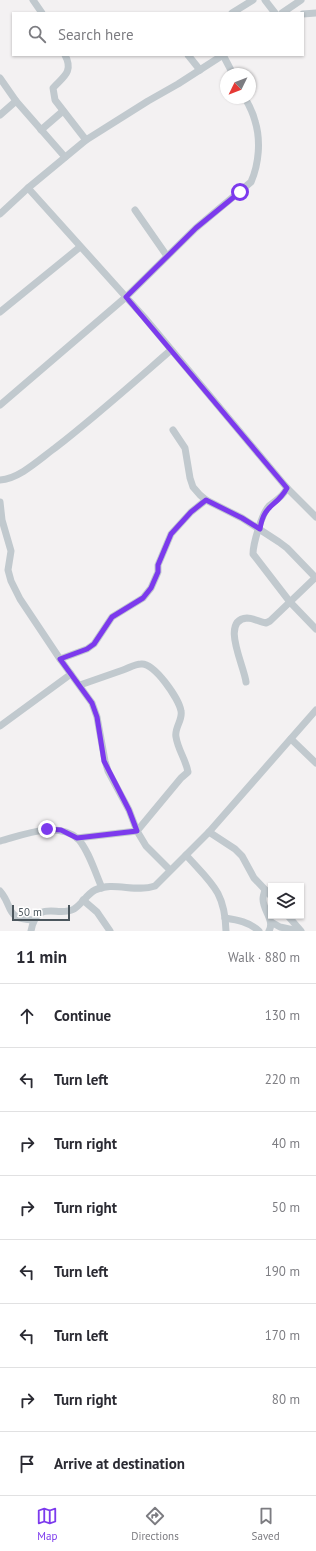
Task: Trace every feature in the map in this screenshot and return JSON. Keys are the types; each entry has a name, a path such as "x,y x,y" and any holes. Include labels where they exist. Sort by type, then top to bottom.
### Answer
{"street":[{"path":"33,0 41,12"},
{"path":"234,12 253,0"},
{"path":"265,0 274,12"},
{"path":"283,12 301,0"},
{"path":"304,14 316,13"},
{"path":"66,56 68,60 68,70 64,78 53,88 53,94 55,100 86,140"},
{"path":"189,56 200,70"},
{"path":"0,214 28,188 86,140 148,100 221,56"},
{"path":"224,56 230,68"},
{"path":"0,78 16,101 65,157"},
{"path":"0,115 16,101"},
{"path":"0,405 126,297 196,228 250,182 254,175 258,152 258,134 255,120 248,104"},
{"path":"41,130 63,111"},
{"path":"28,188 126,297 287,488 316,517"},
{"path":"135,210 167,256"},
{"path":"0,312 80,247"},
{"path":"0,480 10,478 36,462 86,424 171,350"},
{"path":"172,430 185,448 193,487 206,500 242,518 287,548 316,578 270,621 266,623 252,618 245,618 237,622 234,627 234,636 246,682"},
{"path":"287,488 283,496 270,506 264,514 253,554 290,602 316,629"},
{"path":"60,659 94,644 112,617 143,598 151,588 158,572 158,565 171,534 191,512 206,500"},
{"path":"0,502 2,520 11,551 8,570 11,581 20,599 60,659 92,703 97,717 104,761 129,810 137,831 146,846 170,870"},
{"path":"77,838 137,831 181,778 188,772 186,762 175,735 181,718 181,711 158,673 146,664 140,664 80,685"},
{"path":"0,726 71,674"},
{"path":"31,931 34,920 42,912 49,910 74,909 94,890 110,887 144,889 150,888 160,882 170,870 209,832 316,710"},
{"path":"291,739 316,764"},
{"path":"0,841 47,829 61,830 77,838 86,851 102,888"},
{"path":"209,832 235,849 242,856 254,878 268,893"},
{"path":"186,856 213,884 219,894 226,918 226,931"},
{"path":"265,890 262,898 271,922 269,931"},
{"path":"0,891 3,894 10,911 17,917 34,920"},
{"path":"83,900 97,912 110,931"},
{"path":"226,918 242,920 259,931"},
{"path":"291,919 301,931"},
{"path":"271,922 280,927 298,931"}],"route":[{"path":"47,829 61,830 77,838 137,831 129,810 104,761 97,717 92,703 60,659 87,649 94,644 112,617 143,598 151,588 158,572 158,565 171,534 180,526 191,512 206,500 260,529 261,520 264,514 270,506 283,496 287,488 126,297 196,228 240,192"}]}
